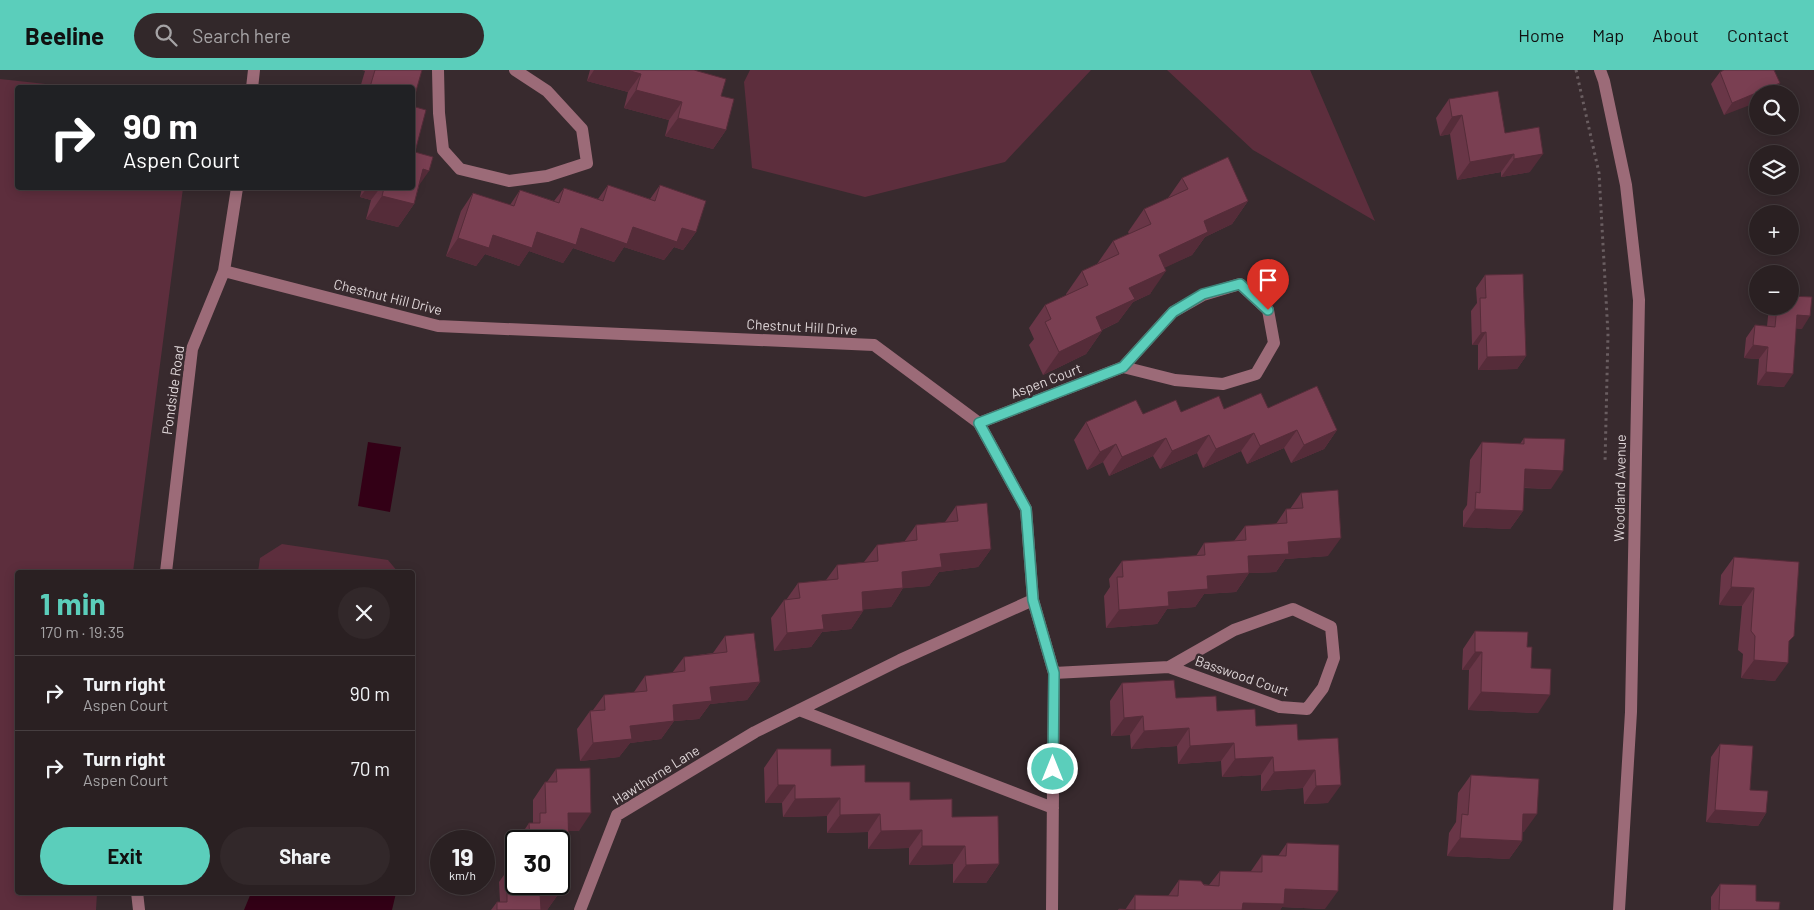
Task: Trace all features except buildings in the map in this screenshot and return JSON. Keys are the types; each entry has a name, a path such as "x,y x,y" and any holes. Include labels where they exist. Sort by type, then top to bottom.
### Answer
{"street":[{"path":"252,85 254,70"},
{"path":"438,70 439,113 443,150 460,168 509,181 547,176 587,162 582,129 547,91 515,70"},
{"name":"Woodland Avenue","path":"1600,70 1626,185 1639,300 1631,712 1619,910"},
{"name":"Pondside Road","path":"166,570 192,349 224,271 237,190"},
{"name":"Chestnut Hill Drive","path":"224,271 438,326 874,345 979,423 1026,509 1033,600 1054,673 1052,910"},
{"name":"Aspen Court","path":"979,423 1123,367 1173,312 1203,294 1240,284 1268,310 1274,343 1256,374 1223,384 1175,380 1123,367"},
{"name":"Hawthorne Lane","path":"580,910 617,815 755,732 900,660 1033,600"},
{"name":"Basswood Court","path":"1054,673 1169,667 1280,707 1307,709 1323,688 1334,658 1331,627 1293,609 1234,630 1169,667"},
{"path":"799,710 1053,808"},
{"path":"138,895 139,910"}],"path":[{"path":"1576,70 1599,173 1608,334 1605,463"}],"shaded area":[{"path":"750,70 1091,70 1005,162 865,197 752,168 744,82"},
{"path":"1167,70 1310,70 1375,221 1253,150"},
{"path":"0,79 55,85 15,85 15,190 183,190 133,570 15,570 15,895 97,895 96,910 0,910"},
{"path":"368,442 401,447 390,512 358,506"},
{"path":"282,544 388,560 396,570 258,570 260,558"},
{"path":"250,895 396,895 392,910 244,910"}],"route":[{"path":"1053,769 1054,673 1033,600 1026,509 979,423 1123,367 1173,312 1203,294 1240,284 1268,310"}]}
